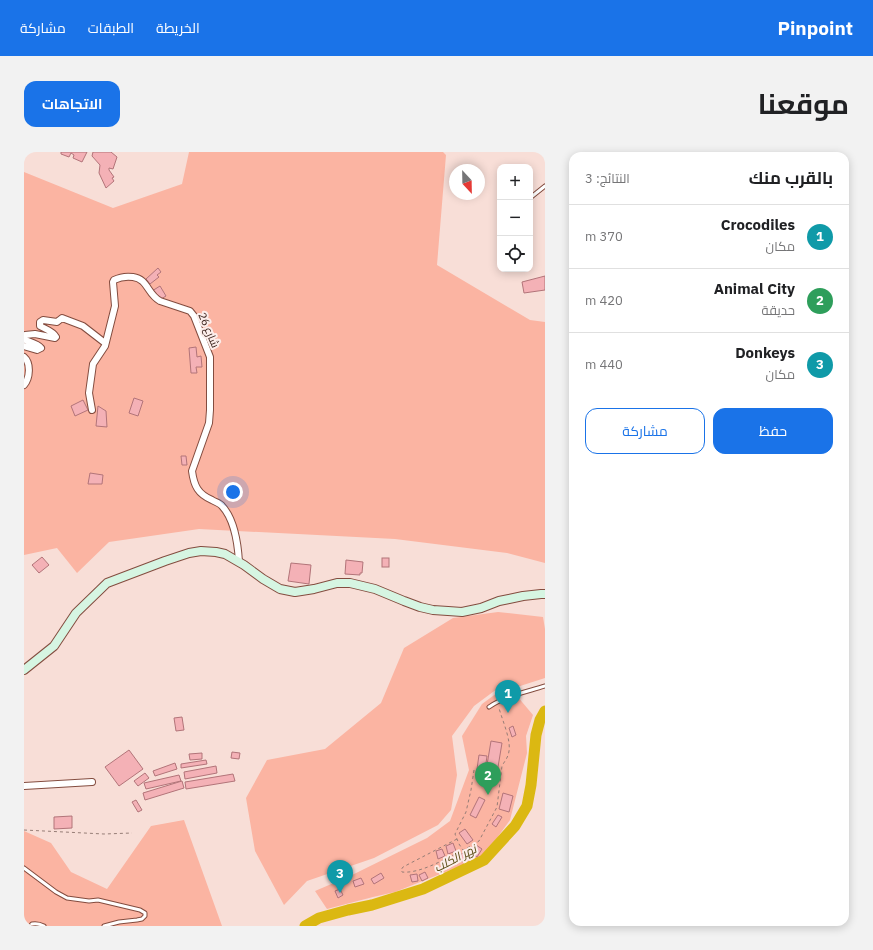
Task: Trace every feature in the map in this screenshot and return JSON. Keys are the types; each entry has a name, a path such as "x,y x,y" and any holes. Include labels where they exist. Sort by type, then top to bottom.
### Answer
{"street":[{"name":"شارع 26","path":"92,410 89,393 93,364 94,360 102,352 115,306 112,285 114,280 117,278 129,276 137,277 142,280 150,293 156,299 190,311 194,316 210,357 211,393 209,423 192,471 192,476 200,493 219,504 227,514 233,525 239,562"},
{"path":"24,346 37,350 41,348 38,345 25,340 25,334 55,338 56,335 41,327 40,322 43,320 57,322 62,318 83,326 105,343"},
{"path":"24,357 29,370 27,380 24,385"},
{"path":"24,670 54,646 76,613 107,583 165,560 201,551 225,554 280,589 295,592 337,583 350,583 375,589 420,607 433,610 462,612 481,608 499,601 523,596 545,594"},
{"path":"24,786 92,782"}],"lane":[{"path":"533,196 545,186"},
{"path":"489,707 512,696 545,686"},
{"path":"24,868 45,885 67,898 89,901 98,900 140,910 145,913 145,916 142,919 119,922 104,926"},
{"path":"30,926 32,924 38,924 44,926"}],"path":[{"path":"457,839 403,866 401,870 402,872 407,873 432,866 473,845 479,840 497,807 502,766 508,754 509,747 497,702"},
{"path":"463,850 455,834 466,812 474,770"},
{"path":"24,830 104,834 132,833"}],"shaded area":[{"path":"189,152 443,152 446,155 437,265 530,320 545,322 545,563 507,553 395,539 199,529 109,542 77,573 57,548 24,555 24,172 113,208 182,184"},
{"path":"498,612 543,617 545,629 545,678 517,687 501,686 474,706 452,736 457,775 451,810 438,825 374,858 307,881 284,905 255,851 246,798 267,760 325,749 381,703 404,648 453,618"},
{"path":"512,690 533,715 526,736 527,753 510,820 483,857 395,892 327,909 315,891 350,876 427,838 450,821 469,770 462,736 482,704 497,693"},
{"path":"184,820 222,926 24,926 24,831 51,843 71,872 107,889 151,826"}],"building":[{"path":"61,152 87,152 82,162 73,158 74,155 71,153 69,157 61,154"},
{"path":"93,152 111,152 117,157 113,169 109,168 114,177 112,178 114,181 106,188 99,173 100,165 92,156"},
{"path":"158,268 161,272 157,275 159,277 150,284 146,279"},
{"path":"545,276 545,290 524,293 522,282"},
{"path":"160,286 166,296 161,299 159,297 157,298 152,291"},
{"path":"196,347 197,357 201,356 202,367 196,367 197,373 191,373 189,348"},
{"path":"134,398 143,401 138,416 129,413"},
{"path":"83,400 88,410 75,416 71,406"},
{"path":"98,406 106,411 107,427 96,426"},
{"path":"181,456 186,456 187,465 182,465"},
{"path":"90,473 103,475 102,484 88,484"},
{"path":"42,557 49,565 39,573 32,565"},
{"path":"382,558 389,558 389,567 382,567"},
{"path":"346,560 363,562 362,573 360,573 360,575 345,574"},
{"path":"291,563 311,565 309,584 288,581"},
{"path":"182,717 184,730 176,731 174,718"},
{"path":"513,726 516,735 512,737 509,728"},
{"path":"491,741 502,743 496,779 485,777"},
{"path":"129,750 143,769 119,786 105,767"},
{"path":"232,752 240,753 239,759 231,758"},
{"path":"202,753 202,759 190,760 189,754"},
{"path":"479,755 487,756 484,777 476,776"},
{"path":"206,760 207,764 181,768 181,764"},
{"path":"175,763 177,769 155,776 153,771"},
{"path":"216,766 217,773 185,779 184,772"},
{"path":"145,773 149,778 138,786 134,781"},
{"path":"233,774 235,781 186,789 185,782"},
{"path":"179,775 181,781 146,789 144,783"},
{"path":"182,781 184,788 145,800 143,793"},
{"path":"503,793 513,796 509,812 499,809"},
{"path":"479,797 485,800 476,818 470,815"},
{"path":"136,800 142,810 138,812 132,802"},
{"path":"498,815 502,817 496,827 492,824"},
{"path":"72,816 72,828 54,829 54,817"},
{"path":"465,829 473,840 467,844 459,833"},
{"path":"453,843 456,851 448,854 446,846"},
{"path":"476,845 482,849 477,857 471,853"},
{"path":"442,849 445,856 438,859 436,851"},
{"path":"465,852 468,859 462,862 458,856"},
{"path":"425,872 428,878 422,881 419,875"},
{"path":"381,873 384,878 374,884 371,879"},
{"path":"417,874 418,881 412,882 410,875"},
{"path":"361,878 364,884 355,887 353,881"},
{"path":"340,889 343,895 338,898 335,891"}],"waterway":[{"name":"نهر الكلب","path":"305,926 319,918 372,905 423,889 484,860 515,826 527,806 531,785 536,735 540,720 545,711"}],"place":[{"name":"Crocodiles","path":"508,713"},
{"name":"Animal City","path":"488,795"},
{"name":"Donkeys","path":"340,893"}]}
